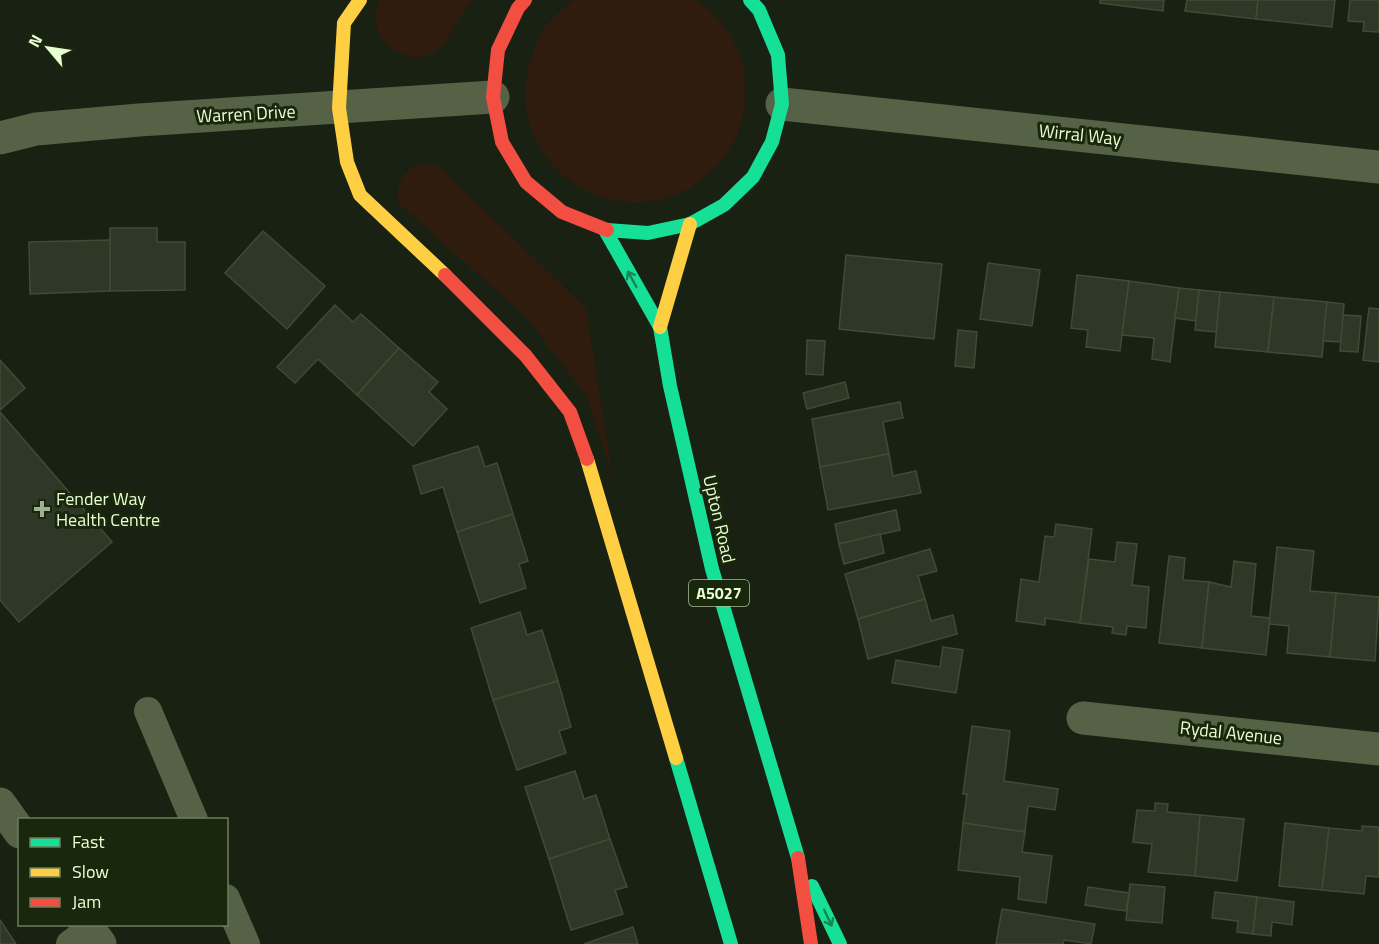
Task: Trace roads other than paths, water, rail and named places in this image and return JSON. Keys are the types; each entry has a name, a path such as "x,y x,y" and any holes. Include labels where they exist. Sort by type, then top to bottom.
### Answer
{"main road":[{"path":"360,0 345,23 339,108 346,162 360,195 459,288 526,356 570,412 588,461 731,944"},
{"path":"525,0 518,8 498,50 493,97 502,142 526,182 562,212 605,230 648,233 690,224 724,205 753,177 772,142 782,104 778,55 759,10 750,0"},
{"name":"Upton Road","path":"660,327 690,224"},
{"name":"Upton Road","path":"605,230 660,327 670,386 712,569 797,854 811,944"},
{"name":"Upton Road","path":"797,854 840,944"}],"street":[{"name":"Warren Drive","path":"0,138 36,129 105,123 493,97"},
{"name":"Wirral Way","path":"782,104 1379,166"},
{"name":"Rydal Avenue","path":"1083,718 1379,749"},
{"path":"0,804 18,829"}],"lane":[{"path":"148,711 194,818"},
{"path":"228,903 246,944"}],"place":[{"name":"Fender Way Health Centre","path":"42,509"}]}
